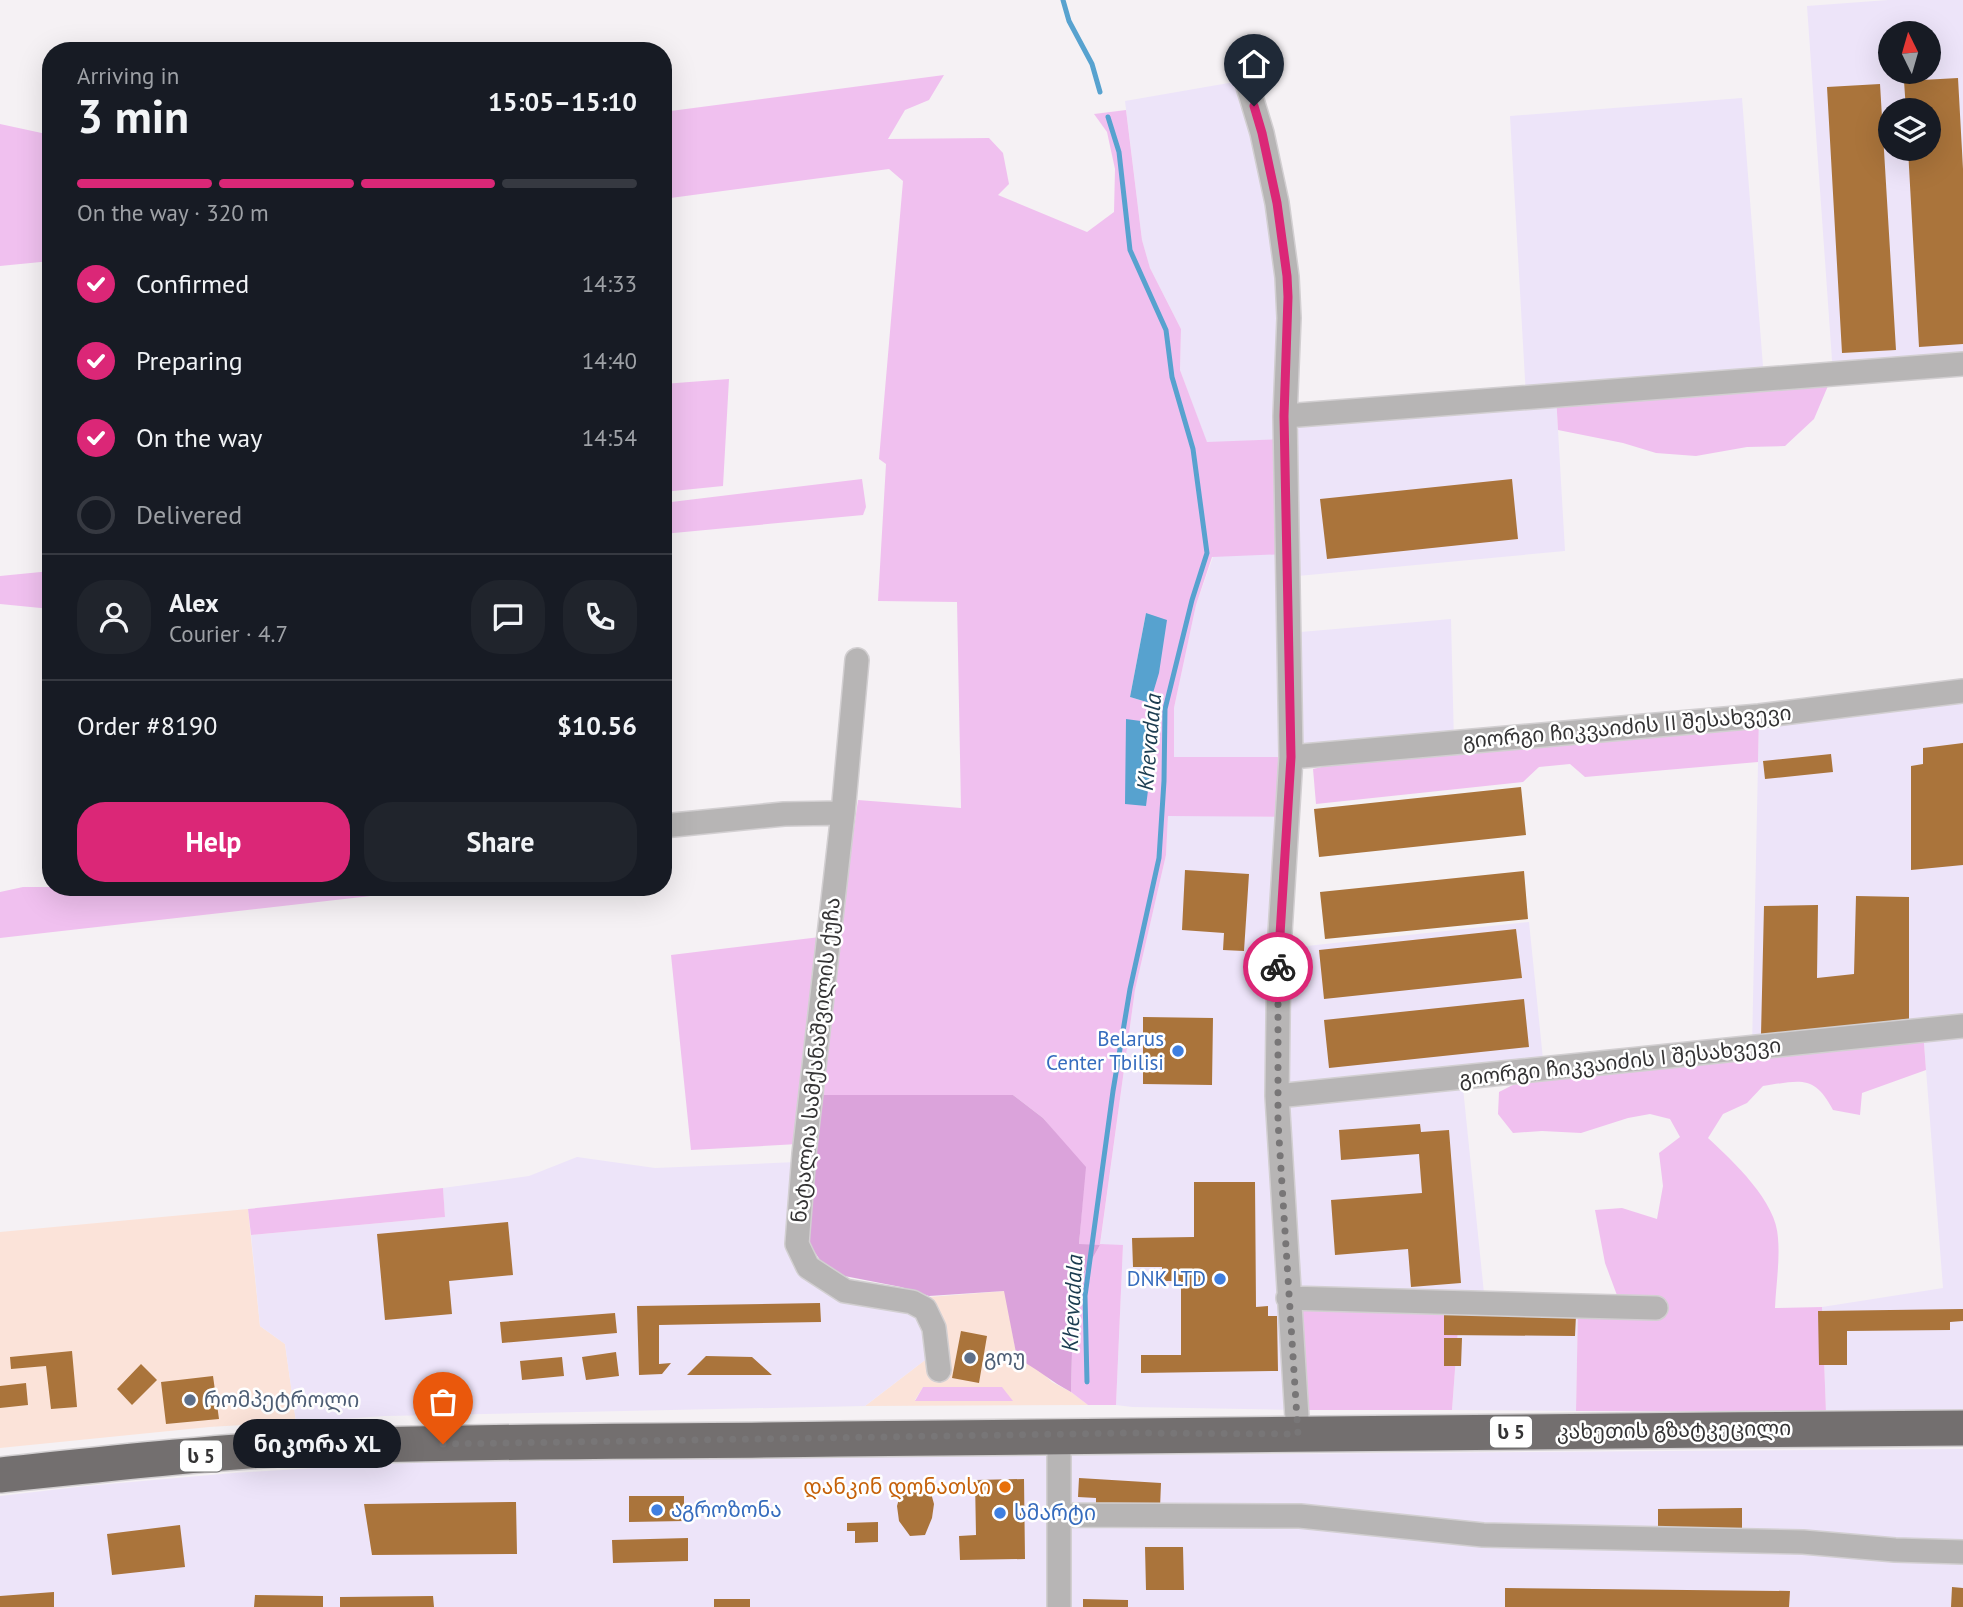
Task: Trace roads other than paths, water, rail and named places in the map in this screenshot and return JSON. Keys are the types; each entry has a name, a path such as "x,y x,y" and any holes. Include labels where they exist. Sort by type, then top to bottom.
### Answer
{"highway":[{"name":"კახეთის გზატკეცილი","path":"0,1475 132,1461 314,1447 504,1442 1131,1433 1963,1428"}],"street":[{"path":"1246,80 1267,156 1287,276 1289,318 1284,416 1291,757 1279,949 1277,1096 1298,1434"},
{"path":"1284,416 1963,364"},
{"name":"ნატალია სამქანაშვილის ქუჩა","path":"857,660 843,813 804,1154 797,1244 808,1268 845,1291 912,1301 925,1309 934,1328 939,1370"},
{"name":"გიორგი ჩიკვაიძის II შესახვევი","path":"1291,757 1759,716 1963,691"},
{"path":"672,825 784,814 843,813"},
{"name":"გიორგი ჩიკვაიძის I შესახვევი","path":"1277,1096 1963,1026"},
{"path":"1288,1298 1656,1308"},
{"path":"1059,1436 1059,1607"},
{"path":"1059,1514 1300,1516 1483,1535 1803,1542 1895,1550 1963,1552"}],"water":[{"path":"1146,613 1167,620 1159,673 1150,703 1130,697"},
{"path":"1126,719 1148,722 1150,775 1146,806 1125,804"}],"waterway":[{"name":"Khevadala","path":"1063,0 1069,21 1092,64 1100,92"},
{"name":"Khevadala","path":"1087,1382 1085,1296 1130,989 1159,858 1165,709 1192,600 1207,553 1193,449 1172,377 1166,330 1130,250 1119,152 1108,117"}],"place":[{"name":"Belarus Center Tbilisi","path":"1178,1051"},
{"name":"DNK LTD","path":"1220,1279"},
{"name":"გოუ","path":"970,1358"},
{"name":"რომპეტროლი","path":"190,1400"},
{"name":"ნიკორა XL","path":"443,1444"},
{"name":"დანკინ დონათსი","path":"1005,1487"},
{"name":"აგროზონა","path":"657,1510"},
{"name":"სმარტი","path":"1000,1513"}]}
